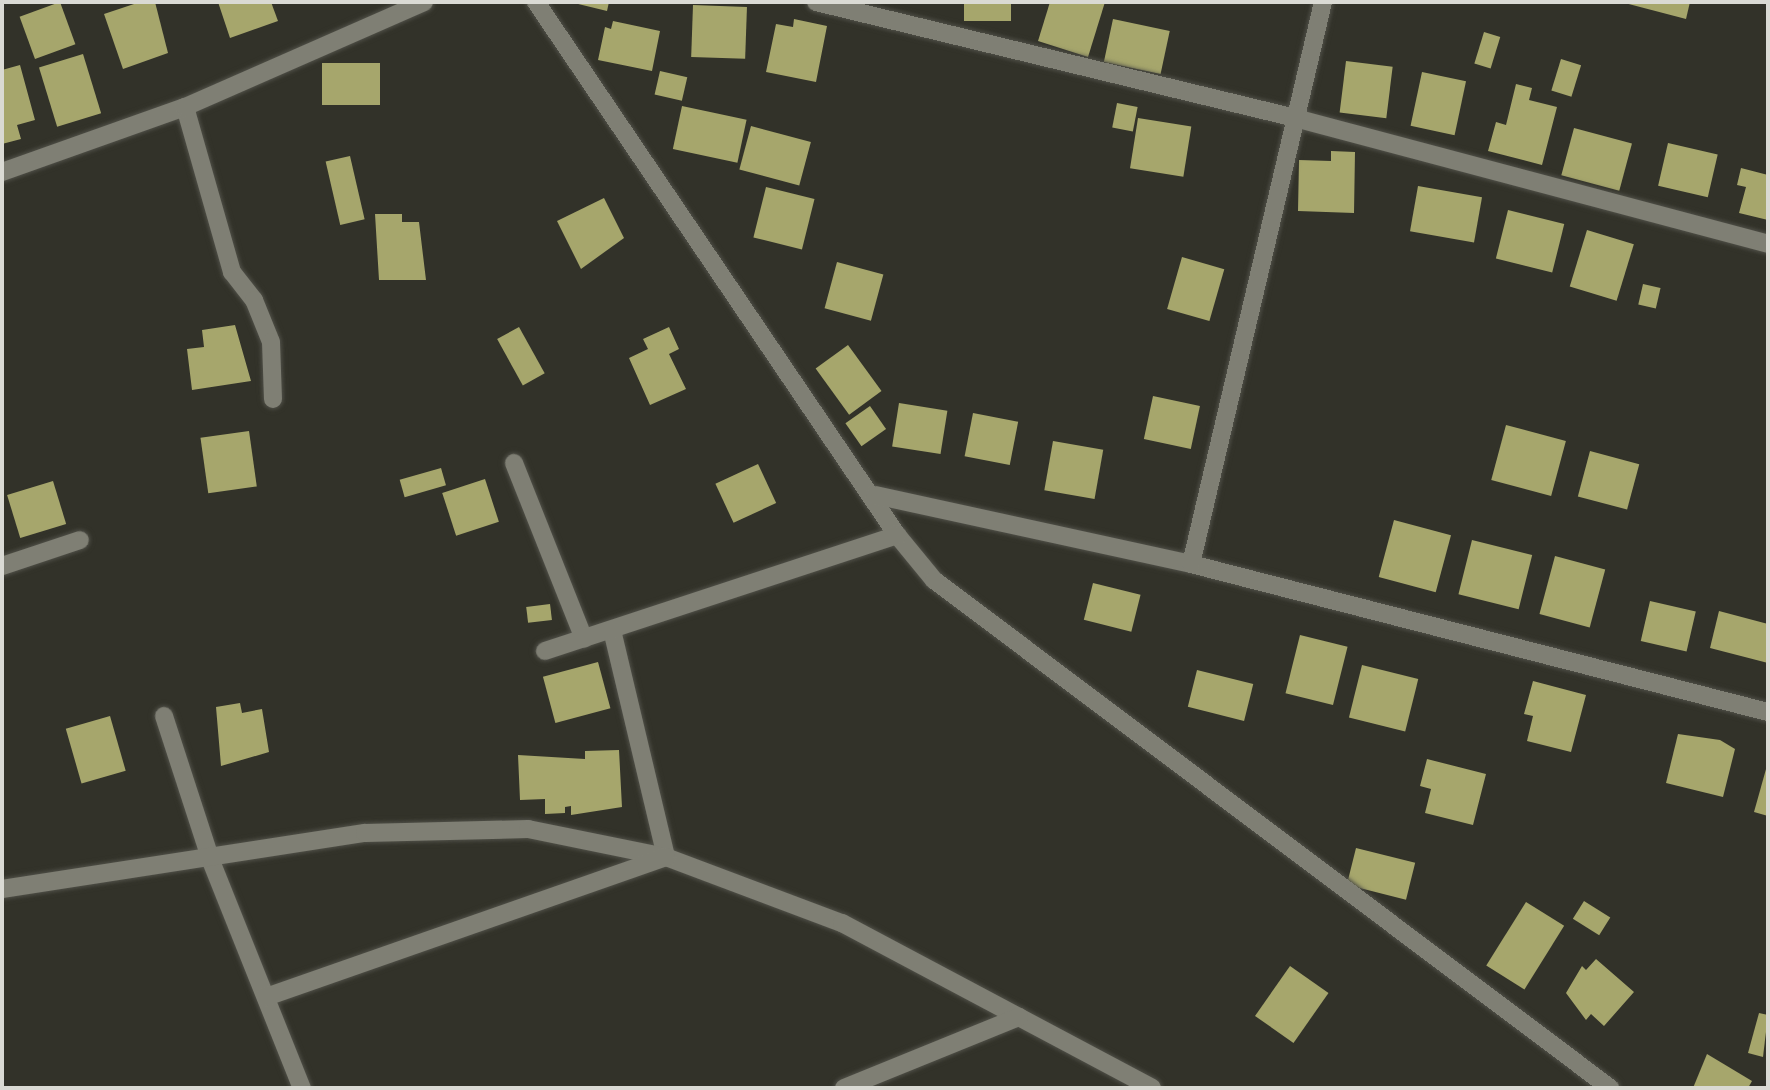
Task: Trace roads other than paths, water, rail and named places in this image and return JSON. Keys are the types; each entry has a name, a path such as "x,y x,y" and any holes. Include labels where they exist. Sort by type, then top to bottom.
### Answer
{"street":[{"path":"2,172 185,107 424,2"},
{"path":"536,2 875,495 897,535 934,580 1610,1088"},
{"path":"816,2 1299,119 1768,244"},
{"path":"1191,564 1299,119 1323,2"},
{"path":"185,107 232,272 254,300 271,342 273,399"},
{"path":"514,463 583,639"},
{"path":"875,495 1191,564 1768,712"},
{"path":"545,651 897,535"},
{"path":"2,566 80,540"},
{"path":"612,630 666,857"},
{"path":"164,716 211,861 302,1088"},
{"path":"2,889 211,861 365,832 527,829 666,857 842,923 1152,1088"},
{"path":"266,997 666,857"},
{"path":"844,1088 1019,1017"}]}
